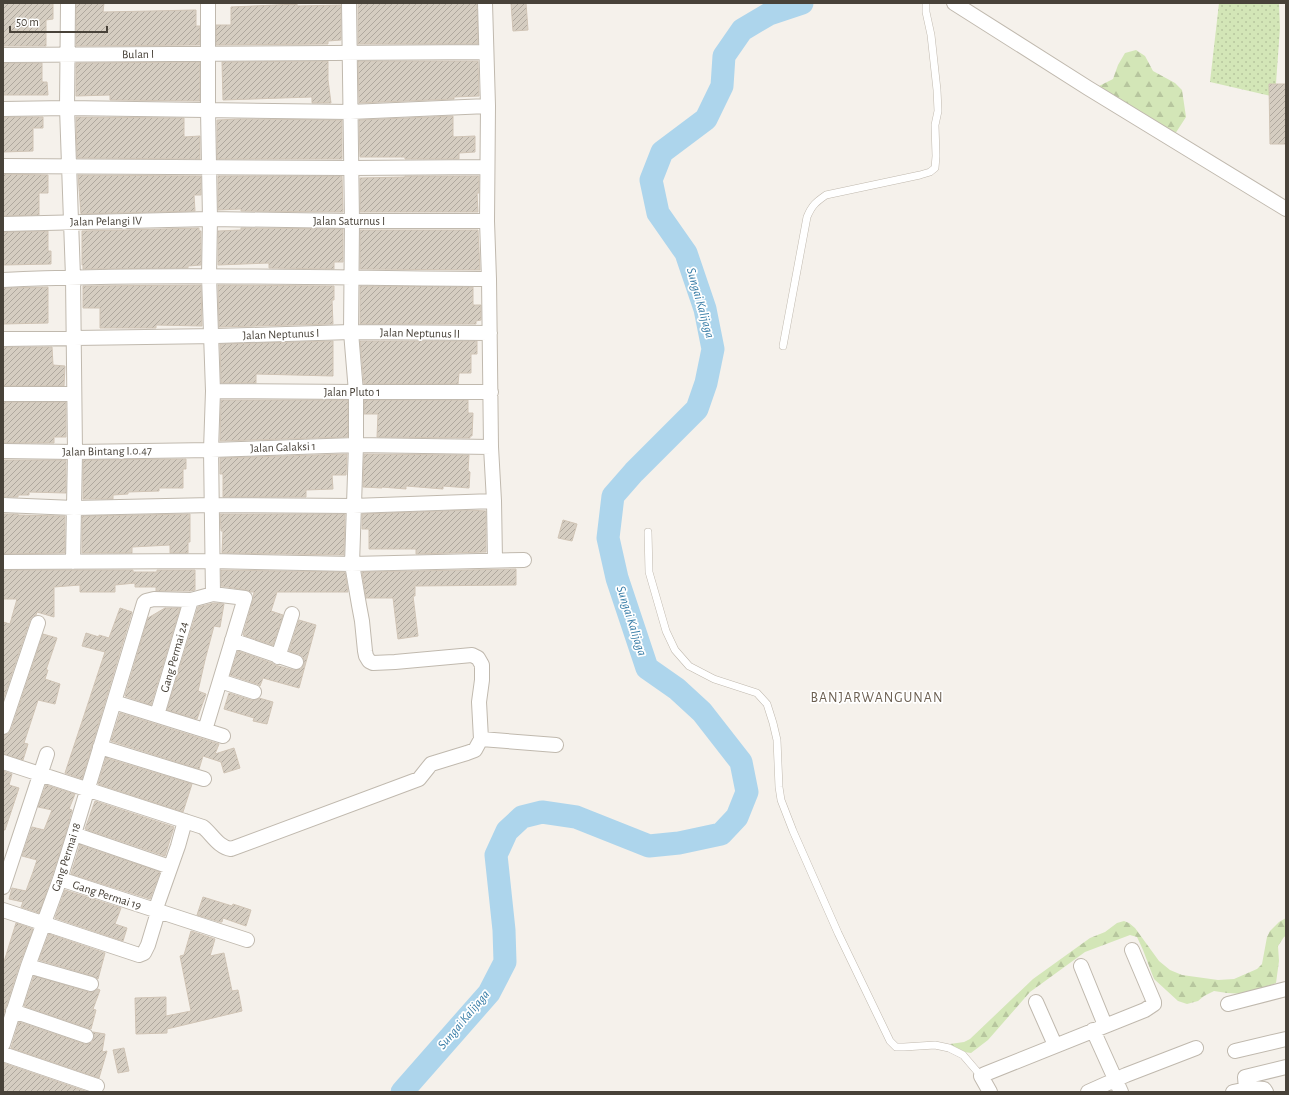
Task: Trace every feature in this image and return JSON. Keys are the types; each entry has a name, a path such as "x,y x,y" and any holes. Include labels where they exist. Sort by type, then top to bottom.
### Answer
{"street":[{"path":"68,3 67,108 72,222 75,452 72,562"},
{"path":"205,730 245,598 213,594 211,450 213,391 209,276 210,219 208,166 208,3"},
{"path":"3,762 203,827 221,846 231,849 419,779 431,764 475,750 481,739 479,702 482,680 482,665 478,658 472,655 373,663 369,661 365,651 362,621 352,564 356,445 356,392 351,332 352,222 349,3"},
{"path":"485,3 488,106 487,221 491,392 490,447 494,500 495,560"},
{"path":"954,3 1088,88 1286,209"},
{"name":"Bulan I","path":"3,55 486,52"},
{"path":"3,109 67,108 350,112 488,106"},
{"path":"3,166 70,165 351,168 487,167"},
{"name":"Jalan Pelangi IV","path":"3,224 210,219"},
{"name":"Jalan Saturnus I","path":"210,219 352,222 487,221"},
{"path":"3,280 73,277 209,276 489,279"},
{"name":"Jalan Neptunus I","path":"3,339 351,332"},
{"name":"Jalan Neptunus II","path":"351,332 490,333"},
{"name":"Jalan Pluto 1","path":"213,391 491,392"},
{"path":"3,394 74,394"},
{"name":"Jalan Galaksi 1","path":"211,450 356,445 490,447"},
{"name":"Jalan Bintang I.0.47","path":"3,452 211,450"},
{"path":"3,505 74,508 212,505 353,506 494,500"},
{"path":"3,562 212,561 352,564 524,560"},
{"name":"Gang Permai 18","path":"3,1044 28,966 60,879 144,603 154,598 191,600 213,594"},
{"name":"Gang Permai 24","path":"158,715 191,600"},
{"path":"278,657 292,614"},
{"path":"3,728 38,623"},
{"path":"232,640 296,662"},
{"path":"220,681 254,692"},
{"path":"114,702 223,736"},
{"path":"481,739 556,745"},
{"path":"100,747 204,779"},
{"path":"3,888 47,754"},
{"path":"3,910 138,955 144,953 148,945 170,867 185,821"},
{"path":"74,834 170,867"},
{"name":"Gang Permai 19","path":"60,879 247,940"},
{"path":"990,1092 981,1076 1055,1045 1146,1010 1154,1004 1132,950"},
{"path":"28,966 91,984"},
{"path":"1080,966 1119,1086"},
{"path":"1228,1004 1286,989"},
{"path":"1036,1002 1055,1045"},
{"path":"13,1011 86,1036"},
{"path":"1235,1051 1286,1039"},
{"path":"1088,1092 1119,1086 1196,1048"},
{"path":"3,1054 97,1086"},
{"path":"1239,1091 1245,1077 1286,1066"},
{"path":"1239,1091 1259,1088 1264,1089 1266,1092"}],"lane":[{"path":"783,346 807,217 811,208 826,194 920,175 930,172 935,168 935,125 938,111 937,90 926,3"},
{"path":"648,532 649,572 666,631 675,650 689,666 714,679 757,693 767,704 777,740 779,787 793,831 838,933 890,1041 896,1047 904,1048 935,1045 949,1048 962,1055 981,1076"}],"green space":[{"path":"1219,3 1279,3 1280,28 1275,97 1210,82"},
{"path":"1136,50 1145,56 1153,71 1175,83 1182,90 1186,117 1175,134 1099,86 1113,79 1118,65 1125,53"},
{"path":"1286,918 1286,936 1278,946 1279,961 1276,983 1245,994 1214,991 1198,1001 1187,1004 1178,1001 1154,979 1137,937 1130,935 1085,952 1030,992 988,1040 971,1053 964,1052 950,1044 964,1042 970,1039 1033,979 1090,938 1105,932 1117,923 1124,921 1135,928 1159,961 1170,970 1182,975 1218,980 1234,979 1257,969 1262,964 1267,937 1270,931 1279,922"}],"building":[{"path":"3,3 53,3 53,19 46,20 46,46 3,46"},
{"path":"76,3 104,3 103,12 196,10 196,26 200,26 200,45 76,46"},
{"path":"358,3 477,3 478,44 358,44"},
{"path":"511,3 526,3 528,30 513,31"},
{"path":"297,4 297,6 341,5 341,40 328,41 328,44 216,45 216,25 231,25 231,7"},
{"path":"328,61 328,80 331,103 312,103 312,97 223,100 222,62"},
{"path":"358,61 478,61 479,96 454,97 454,99 359,103"},
{"path":"200,62 200,101 110,100 110,95 76,96 76,63"},
{"path":"3,63 42,63 42,82 47,82 48,95 3,95"},
{"path":"1269,84 1286,84 1286,144 1270,144"},
{"path":"453,116 453,137 475,136 475,152 459,153 459,159 360,157 359,120"},
{"path":"3,117 43,117 43,128 33,128 33,151 3,152"},
{"path":"76,117 184,118 184,137 200,136 200,159 77,158"},
{"path":"217,120 342,120 342,159 217,159"},
{"path":"3,174 48,175 48,193 39,193 39,215 3,216"},
{"path":"78,175 201,176 201,195 194,195 195,211 81,214"},
{"path":"218,176 342,176 343,212 241,211 241,209 218,210"},
{"path":"405,176 479,176 479,193 477,193 478,212 360,212 360,178"},
{"path":"199,228 199,231 201,231 201,265 188,266 188,268 83,269 82,231"},
{"path":"241,228 343,229 343,262 334,262 334,269 269,268 269,263 218,265 218,231 241,230"},
{"path":"360,230 478,230 480,270 360,269"},
{"path":"48,231 48,251 51,251 51,264 3,265 3,232"},
{"path":"201,285 202,326 156,325 156,328 100,328 100,308 83,308 83,286"},
{"path":"218,285 334,286 334,300 332,300 333,324 219,327"},
{"path":"360,286 473,287 473,305 481,305 481,320 476,321 476,324 360,324"},
{"path":"48,287 48,323 3,324 3,288"},
{"path":"333,341 333,376 256,374 256,383 221,383 220,344"},
{"path":"360,341 477,341 477,354 471,354 471,373 459,373 458,384 364,384"},
{"path":"3,347 52,347 53,365 65,366 64,386 3,386"},
{"path":"221,400 348,400 348,437 220,441"},
{"path":"364,400 468,400 468,413 473,413 472,436 470,436 470,438 377,437 378,414 364,414"},
{"path":"3,402 66,402 66,437 54,437 54,443 3,443"},
{"path":"347,454 346,475 332,475 333,489 306,490 306,497 223,497 223,474 220,474 220,458"},
{"path":"364,454 469,455 469,488 443,486 443,489 406,486 406,489 363,487"},
{"path":"186,459 186,469 183,469 183,488 159,488 159,491 128,492 128,494 113,495 113,499 83,499 83,460"},
{"path":"3,460 66,460 66,493 29,492 29,495 3,497"},
{"path":"468,510 486,511 486,552 416,554 416,549 369,549 369,529 362,529 362,514"},
{"path":"3,514 65,516 65,553 3,554"},
{"path":"190,514 190,542 188,542 188,553 170,553 170,545 132,547 132,553 82,553 82,516"},
{"path":"220,514 345,514 344,555 222,553 223,531 221,531"},
{"path":"563,520 577,524 572,541 558,538"},
{"path":"516,569 516,585 415,586 415,596 413,596 418,636 398,639 393,598 366,598 362,572"},
{"path":"3,570 133,570 133,572 157,572 157,570 195,570 195,590 156,591 156,587 135,587 135,583 115,585 115,592 80,592 80,585 54,587 54,617 37,612 36,615 30,620 3,700 3,622 10,624 17,599 3,599"},
{"path":"221,570 345,572 348,592 277,592 271,611 283,615 273,645 243,635 254,592 221,586"},
{"path":"214,603 224,604 220,627 214,626 205,660 198,691 206,694 197,719 167,710 198,607"},
{"path":"120,608 132,612 82,779 65,773 105,652 82,646 86,633 109,638"},
{"path":"165,608 180,608 151,705 125,696 148,618"},
{"path":"299,620 316,625 299,688 263,678 260,686 230,675 238,651 275,665 293,670 301,669 304,664 303,657 289,651"},
{"path":"43,634 57,638 46,670 48,670 45,679 60,684 55,704 38,700 24,743 28,744 23,760 3,754 3,735 8,734 11,730"},
{"path":"229,693 251,700 259,698 273,702 267,724 253,721 254,718 224,709"},
{"path":"120,713 219,744 215,754 234,748 240,768 224,773 221,762 203,756 199,769 111,741"},
{"path":"106,758 192,784 183,812 98,784"},
{"path":"3,771 12,774 9,785 19,788 5,830 3,830"},
{"path":"46,785 75,794 69,809 72,810 66,832 39,913 21,907 23,902 9,899 12,888 26,891 37,860 22,856 32,827 44,830 52,810 38,807"},
{"path":"95,801 174,827 165,856 85,829"},
{"path":"80,845 160,872 150,899 71,874"},
{"path":"65,890 121,908 115,924 127,928 123,941 55,918"},
{"path":"203,897 251,910 246,926 223,918 222,922 220,922 197,915"},
{"path":"16,923 33,929 20,963 3,1016 3,965"},
{"path":"191,931 215,939 210,956 224,953 232,991 238,990 242,1011 167,1029 167,1033 136,1034 135,998 166,997 166,1016 191,1011 180,956 184,955"},
{"path":"49,934 105,953 98,979 93,976 39,960"},
{"path":"34,976 89,992 93,992 98,989 100,990 93,1009 96,1010 91,1029 24,1006"},
{"path":"19,1022 84,1044 92,1042 94,1038 93,1032 105,1034 102,1052 107,1051 99,1078 11,1048"},
{"path":"124,1048 129,1071 118,1073 113,1050"},
{"path":"3,1063 88,1092 3,1092"}],"waterway":[{"name":"Sungai Kalijaga","path":"402,1092 489,993 505,962 504,930 496,855 507,831 522,817 542,812 576,817 649,846 679,843 721,834 737,817 747,792 741,762 702,712 677,689 647,668 617,578 608,538 613,496 634,472 697,409 706,383 713,349 705,309 686,253 658,213 651,180 662,152 706,119 722,86 724,56 742,30 769,14 802,3"}],"district":[{"name":"BANJARWANGUNAN","path":"877,698"}]}
